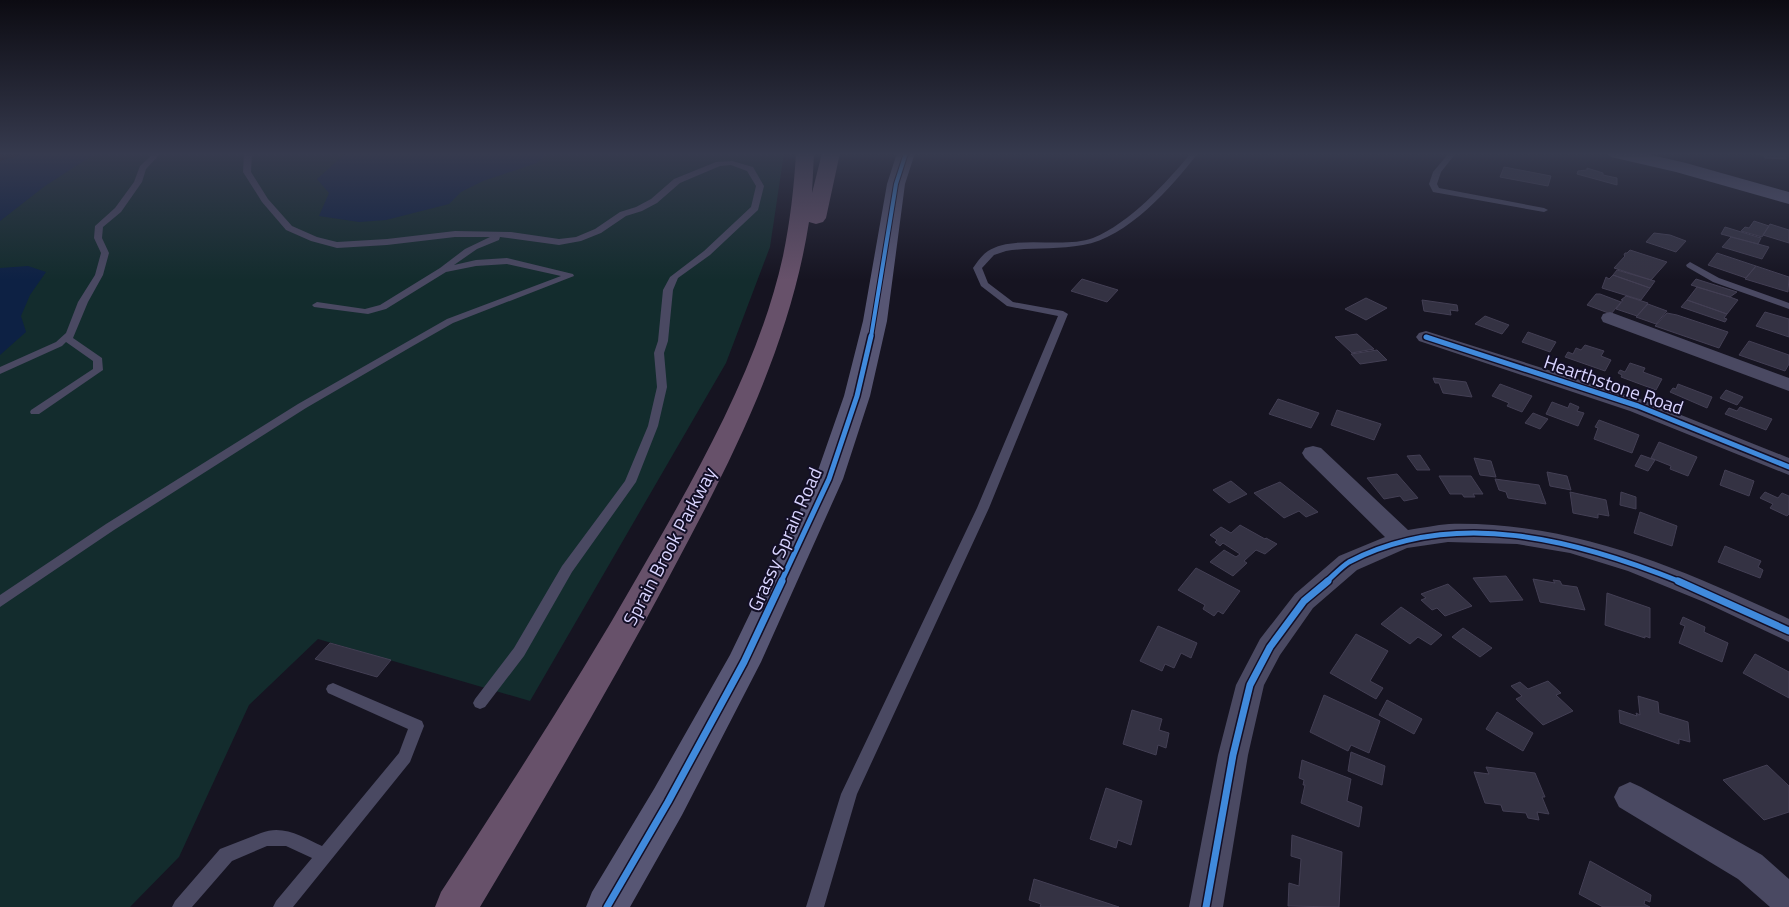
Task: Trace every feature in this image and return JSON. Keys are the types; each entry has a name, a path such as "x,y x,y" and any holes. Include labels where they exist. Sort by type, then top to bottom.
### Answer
{"highway":[{"name":"Sprain Brook Parkway","path":"456,907 592,686 648,587 732,426 769,335 781,298 797,235 802,195"},
{"path":"769,335 813,232 821,195"}],"street":[{"name":"Grassy Sprain Road","path":"607,907 668,802 744,662 829,479 857,396 875,321 894,195"},
{"path":"1610,318 1789,385"},
{"name":"Hearthstone Road","path":"1426,337 1638,406 1789,467"},
{"path":"1314,454 1403,540"},
{"path":"1213,903 1233,755 1250,685 1270,647 1304,601 1348,563 1403,540 1448,533 1517,535 1570,544 1637,564 1713,595 1789,630"},
{"path":"1630,797 1750,867 1789,901"}],"lane":[{"path":"34,412 98,370 98,360 68,339 83,302 99,276 105,253 98,238 99,226 118,210 128,195"},
{"path":"262,195 288,228 314,239 338,245 358,245 455,234 508,235 559,242 578,239 598,231 618,217 654,201 661,195"},
{"path":"480,703 519,652 567,569 630,482 653,426 662,387 659,353 663,340 668,290 674,277 707,253 755,208 758,195"},
{"path":"815,907 849,794 982,508 1063,314 1010,304 984,284 977,268 992,252 1021,247 1066,245 1096,240 1124,223 1154,195"},
{"path":"1465,195 1544,210"},
{"path":"317,305 365,312 383,307 443,270 462,253 485,242 508,235"},
{"path":"0,602 110,527 302,406 408,344 450,321 570,276 507,260 476,263 443,270"},
{"path":"1690,265 1716,280 1789,306"},
{"path":"0,371 59,344 71,333"},
{"path":"282,907 406,758 417,726 334,689"},
{"path":"181,907 226,854 267,838 287,838 325,856"}],"green space":[{"path":"24,195 778,195 770,247 726,363 530,701 318,639 249,705 179,857 130,907 0,907 0,211"}],"water":[{"path":"0,195 33,195 0,221"},
{"path":"328,195 458,195 449,204 386,220 359,222 319,216"},
{"path":"28,266 46,272 30,295 21,316 26,332 0,355 0,268"}],"building":[{"path":"1754,221 1769,226 1762,237 1741,231 1745,227 1749,228"},
{"path":"1770,224 1789,230 1789,243 1763,235"},
{"path":"1725,227 1761,238 1758,244 1721,234"},
{"path":"1654,233 1670,235 1686,241 1676,252 1646,242"},
{"path":"1731,237 1769,247 1762,259 1722,247"},
{"path":"1630,250 1667,262 1651,280 1614,268 1625,256 1625,253"},
{"path":"1717,253 1756,266 1746,278 1708,265"},
{"path":"1756,266 1789,277 1788,292 1745,279"},
{"path":"1617,270 1655,281 1650,288 1613,275"},
{"path":"1613,275 1650,288 1641,300 1602,288 1606,277 1609,279"},
{"path":"1082,279 1118,290 1107,302 1071,291"},
{"path":"1696,279 1737,292 1730,297 1691,285"},
{"path":"1697,287 1738,300 1727,314 1687,300"},
{"path":"1596,294 1621,302 1611,314 1587,305"},
{"path":"1626,296 1648,303 1637,316 1616,309 1623,300 1621,300"},
{"path":"1366,298 1387,308 1366,320 1345,309"},
{"path":"1422,300 1457,305 1458,311 1450,310 1451,315 1424,311"},
{"path":"1687,300 1727,314 1724,318 1727,319 1725,322 1681,307"},
{"path":"1648,304 1667,311 1656,324 1636,317"},
{"path":"1765,312 1789,319 1789,337 1756,326"},
{"path":"1667,313 1728,332 1719,348 1655,326"},
{"path":"1485,316 1509,325 1502,334 1475,324"},
{"path":"1528,332 1556,342 1550,352 1522,342"},
{"path":"1357,334 1374,349 1352,353 1335,337"},
{"path":"1749,341 1789,355 1789,364 1785,371 1739,355"},
{"path":"1585,345 1604,351 1601,356 1611,360 1605,371 1565,357 1568,352 1573,354 1576,348 1581,350"},
{"path":"1377,350 1387,360 1360,364 1351,354"},
{"path":"1630,363 1645,368 1643,372 1662,379 1656,390 1621,377 1622,375 1618,373 1620,370 1625,372"},
{"path":"1433,378 1466,382 1472,397 1443,393 1439,383 1435,383"},
{"path":"1500,384 1532,396 1522,412 1507,406 1509,403 1492,396"},
{"path":"1678,384 1712,397 1707,408 1670,392 1673,388 1676,389"},
{"path":"1726,390 1743,397 1737,405 1720,398"},
{"path":"1278,399 1319,413 1311,428 1269,414"},
{"path":"1552,402 1568,408 1570,403 1579,407 1577,411 1584,413 1578,426 1546,414"},
{"path":"1740,407 1772,419 1766,430 1725,414 1729,408 1737,411"},
{"path":"1337,410 1381,424 1374,440 1331,425"},
{"path":"1533,413 1548,419 1540,429 1525,423"},
{"path":"1599,420 1639,435 1632,453 1594,439 1598,428 1595,427"},
{"path":"1659,442 1697,457 1688,476 1670,469 1671,466 1651,458"},
{"path":"1420,455 1430,470 1417,470 1407,456"},
{"path":"1641,455 1655,460 1648,471 1635,466"},
{"path":"1474,458 1491,461 1496,477 1480,475"},
{"path":"1725,470 1754,481 1749,496 1720,485"},
{"path":"1547,472 1567,476 1571,490 1550,486"},
{"path":"1397,474 1418,498 1404,501 1400,496 1384,499 1367,478"},
{"path":"1439,476 1471,476 1483,494 1473,494 1475,497 1464,497 1462,494 1450,494"},
{"path":"1495,479 1539,485 1546,504 1508,498 1506,492 1499,490"},
{"path":"1231,481 1247,494 1229,503 1213,490"},
{"path":"1280,482 1318,512 1306,517 1299,511 1284,518 1254,493"},
{"path":"1570,492 1606,500 1609,516 1598,514 1598,518 1573,513"},
{"path":"1621,492 1636,497 1636,509 1620,505"},
{"path":"1765,492 1778,498 1782,493 1789,496 1789,514 1787,516 1770,508 1773,504 1760,498"},
{"path":"1640,512 1677,526 1672,546 1634,533"},
{"path":"1240,525 1277,544 1265,554 1256,550 1244,561 1247,563 1233,576 1210,562 1224,550 1236,557 1240,554 1223,543 1220,546 1215,542 1217,540 1210,535 1221,527 1231,533"},
{"path":"1725,546 1761,561 1758,567 1763,570 1760,578 1718,562"},
{"path":"1196,568 1240,591 1223,614 1218,611 1214,616 1203,609 1205,605 1178,590"},
{"path":"1506,576 1523,600 1490,602 1473,578"},
{"path":"1533,579 1555,583 1553,580 1560,581 1562,585 1577,587 1585,610 1540,602"},
{"path":"1448,584 1472,606 1445,616 1437,608 1432,610 1421,600 1426,598 1421,594"},
{"path":"1607,593 1650,608 1650,638 1605,625"},
{"path":"1401,607 1442,635 1431,645 1418,637 1410,644 1381,624"},
{"path":"1683,617 1705,627 1704,632 1728,643 1722,662 1679,643 1685,626 1680,624"},
{"path":"1158,626 1197,643 1191,658 1181,653 1174,668 1165,664 1162,671 1140,661"},
{"path":"1463,628 1492,648 1480,657 1452,637"},
{"path":"1356,634 1388,651 1370,681 1383,688 1376,699 1330,673"},
{"path":"330,643 391,660 377,677 315,659"},
{"path":"1755,654 1789,672 1789,698 1743,673"},
{"path":"1548,681 1561,693 1556,695 1573,711 1543,725 1516,699 1522,696 1511,686 1520,682 1528,689"},
{"path":"1324,695 1380,721 1369,753 1351,745 1348,751 1310,732"},
{"path":"1638,696 1658,702 1659,713 1688,722 1690,742 1679,739 1679,744 1620,723 1619,710 1637,716 1636,713 1640,715"},
{"path":"1387,700 1422,719 1414,734 1379,715"},
{"path":"1132,710 1162,719 1159,730 1169,733 1166,748 1158,745 1156,755 1123,744"},
{"path":"1497,712 1533,733 1523,751 1486,729"},
{"path":"1351,752 1385,766 1382,785 1348,771"},
{"path":"1302,760 1351,779 1347,801 1362,807 1359,827 1301,803 1305,785 1303,785 1304,780 1299,778"},
{"path":"1767,765 1789,786 1789,812 1764,820 1723,780"},
{"path":"1486,767 1535,773 1545,797 1542,797 1549,814 1537,812 1539,820 1528,818 1526,813 1503,811 1501,805 1485,803 1474,772 1489,774"},
{"path":"1106,788 1142,801 1131,845 1118,840 1116,848 1090,839"},
{"path":"1292,835 1342,852 1339,907 1288,906 1289,883 1299,886 1301,859 1291,856"},
{"path":"1590,861 1651,895 1650,902 1645,900 1644,904 1650,907 1603,907 1579,894"},
{"path":"1034,879 1119,907 1040,907 1041,904 1029,900"}],"cycle path":[{"path":"607,907 668,802 744,662 829,479 857,396 875,321 894,195"},
{"path":"1426,337 1638,406 1789,467"},
{"path":"1206,907 1233,755 1250,685 1270,647 1304,601 1348,563 1403,540 1448,533 1517,535 1570,544 1637,564 1713,595 1789,631"}]}
